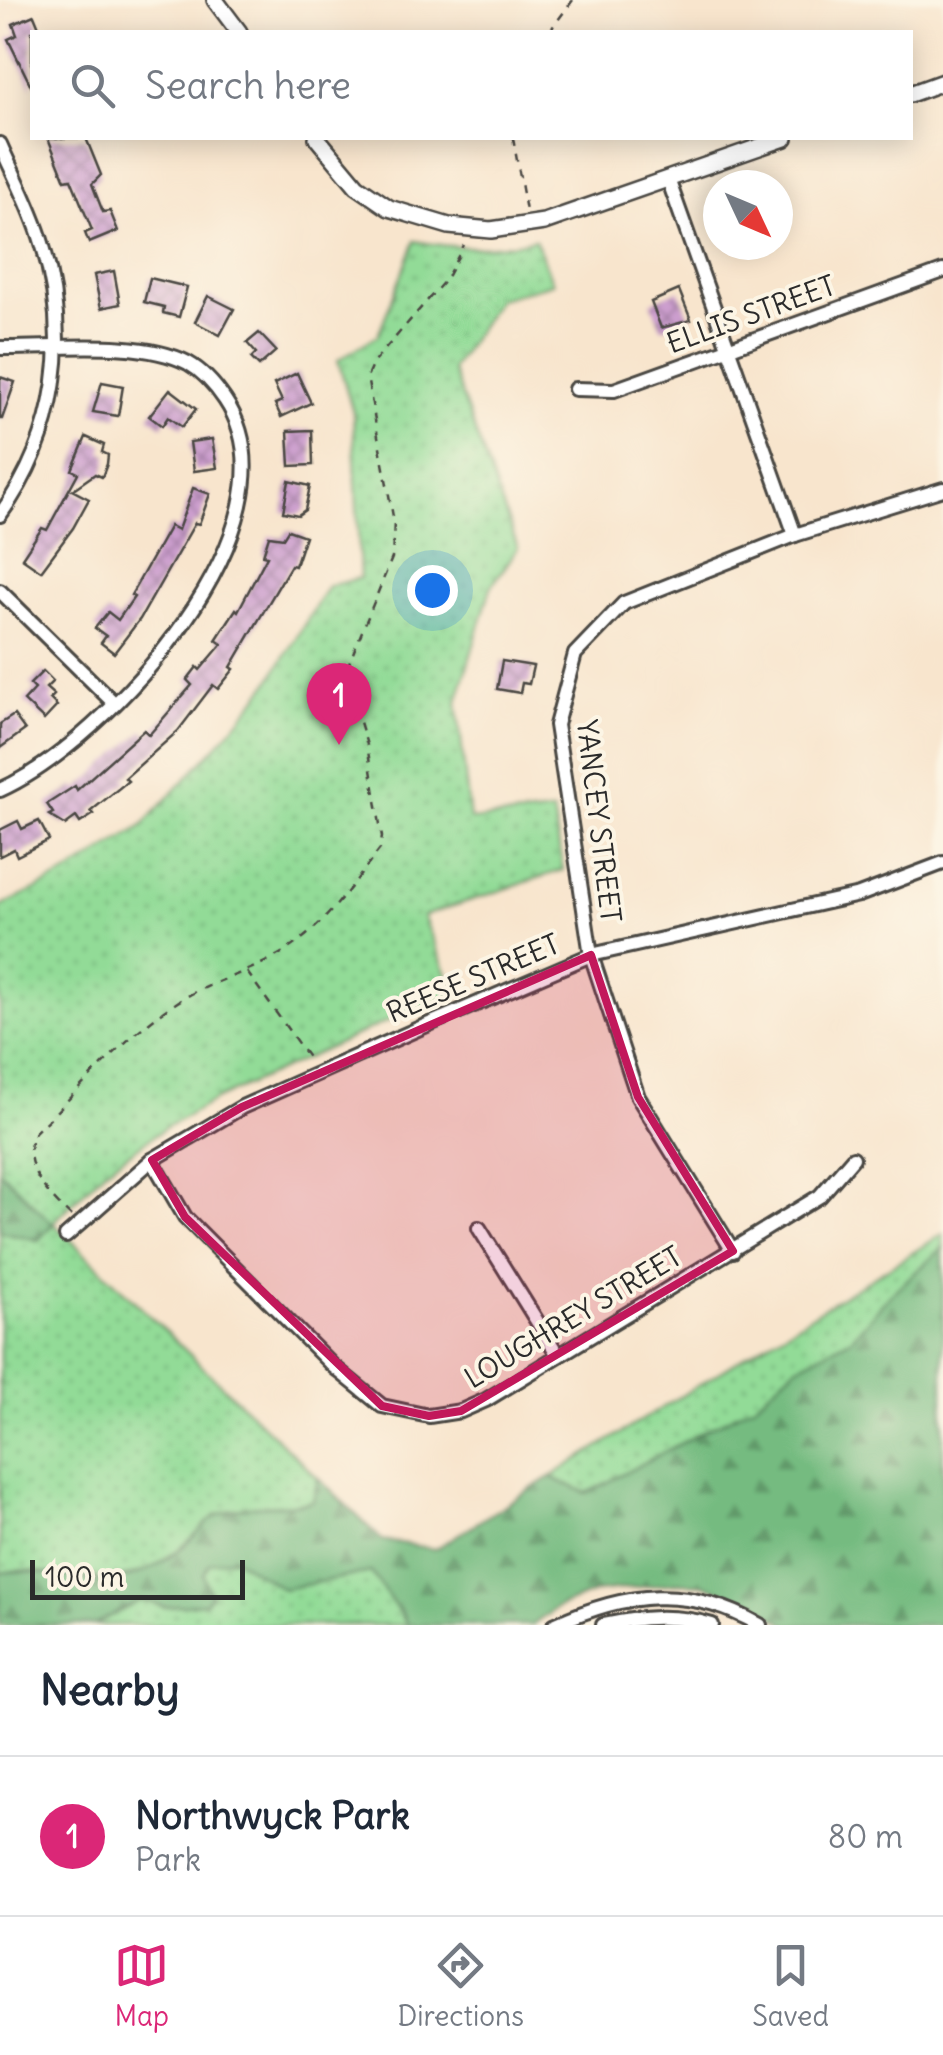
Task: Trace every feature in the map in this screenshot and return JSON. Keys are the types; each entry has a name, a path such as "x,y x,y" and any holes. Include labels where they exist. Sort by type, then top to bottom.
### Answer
{"street":[{"path":"215,0 237,30"},
{"path":"913,93 943,82"},
{"path":"320,140 357,186 389,208 448,226 490,230 544,222 779,140"},
{"path":"0,144 42,242 52,276 59,348 56,383 45,425 30,464 0,515"},
{"path":"668,178 794,535"},
{"name":"ELLIS STREET","path":"574,389 614,390 943,271"},
{"path":"0,348 131,349 171,356 189,364 214,384 239,421 245,455 243,493 223,554 154,665 49,763 0,790"},
{"name":"YANCEY STREET","path":"733,1251 638,1097 591,956 556,726 575,654 624,603 794,535 943,489"},
{"path":"0,591 116,704"},
{"name":"REESE STREET","path":"66,1236 152,1160 242,1107 591,956 860,895 943,862"},
{"name":"LOUGHREY STREET","path":"152,1160 185,1217 333,1366 382,1406 429,1416 461,1411 486,1400 733,1251 820,1196 853,1158"},
{"path":"479,1228 558,1354"},
{"path":"554,1625 596,1606 648,1596 697,1600 760,1625"},
{"path":"602,1625 646,1617 690,1618 712,1625"}],"path":[{"path":"550,30 573,0"},
{"path":"513,140 524,203"},
{"path":"80,1224 39,1181 29,1143 35,1132 110,1055 176,1003 282,954 331,914 380,849 382,837 367,745 349,686 348,664 392,558 394,522 366,378 373,363 446,279 464,244"},
{"path":"246,970 312,1063"}],"highlighted area":[{"path":"591,955 638,1097 733,1251 461,1411 429,1416 382,1406 185,1217 152,1160 242,1107"}],"green space":[{"path":"535,239 553,283 498,299 452,369 518,548 491,587 457,702 470,820 553,812 563,870 423,916 454,991 219,1098 165,1128 105,1170 53,1223 318,1478 313,1501 216,1515 188,1543 149,1570 114,1580 19,1570 0,1573 0,1231 38,1240 53,1224 0,1171 0,907 67,874 141,827 266,687 328,586 360,578 353,412 338,360 378,335 415,241 475,247"},
{"path":"0,1171 53,1224 38,1240 0,1231"},
{"path":"943,1234 943,1248 890,1295 852,1338 796,1367 755,1404 587,1493 550,1477"},
{"path":"943,1248 943,1625 788,1625 703,1584 675,1583 596,1592 556,1608 533,1625 408,1625 371,1572 283,1589 234,1558 209,1563 203,1574 211,1595 204,1603 166,1607 141,1600 94,1625 0,1625 0,1573 30,1572 103,1581 126,1578 166,1559 220,1514 313,1501 318,1478 382,1540 435,1549 550,1477 587,1493 755,1404 796,1367 852,1338 890,1295"},
{"path":"234,1558 283,1589 371,1572 408,1625 94,1625 141,1600 166,1607 203,1574 210,1562"}],"building":[{"path":"34,15 40,30 30,30 30,84 8,39 17,35 13,24"},
{"path":"49,140 87,140 101,175 92,184 103,212 110,211 118,231 89,243 85,233 92,230 71,179 65,180"},
{"path":"114,271 120,304 101,308 94,275"},
{"path":"150,278 187,287 179,317 163,313 164,307 144,302"},
{"path":"679,290 691,320 661,328 651,302"},
{"path":"208,296 234,309 220,335 195,322"},
{"path":"259,333 276,351 259,366 251,358 256,353 247,343"},
{"path":"297,373 311,403 281,417 275,404 282,401 274,384"},
{"path":"0,377 15,382 2,419 0,419"},
{"path":"102,382 123,386 118,416 93,412"},
{"path":"170,389 196,409 182,427 168,417 162,426 149,416"},
{"path":"312,430 313,465 290,466 288,431"},
{"path":"86,437 104,445 102,452 108,455 107,464 102,477 95,474 72,490 89,499 41,571 22,558 42,528 47,530 78,473 72,470"},
{"path":"212,439 217,468 194,471 190,442"},
{"path":"289,481 310,486 305,510 298,515 283,512"},
{"path":"193,488 210,494 199,524 195,523 140,619 114,653 101,643 106,636 95,628 108,612 118,620 170,526 178,530"},
{"path":"288,530 305,536 295,566 291,565 231,667 234,669 218,689 213,685 178,731 91,811 94,814 80,823 76,817 65,825 49,815 53,813 47,804 75,786 77,790 144,730 149,735 192,685 187,680 222,644 216,640 238,611 267,556 263,555 269,536 283,538"},
{"path":"502,661 533,666 529,684 522,683 520,693 497,689"},
{"path":"43,671 53,681 46,688 54,695 50,699 57,706 44,720 24,701 35,689 30,684"},
{"path":"14,715 25,730 0,748 0,724"},
{"path":"18,821 22,829 39,821 49,840 17,856 14,849 0,856 0,830"}],"place":[{"name":"Northwyck Park","path":"339,745"}]}
